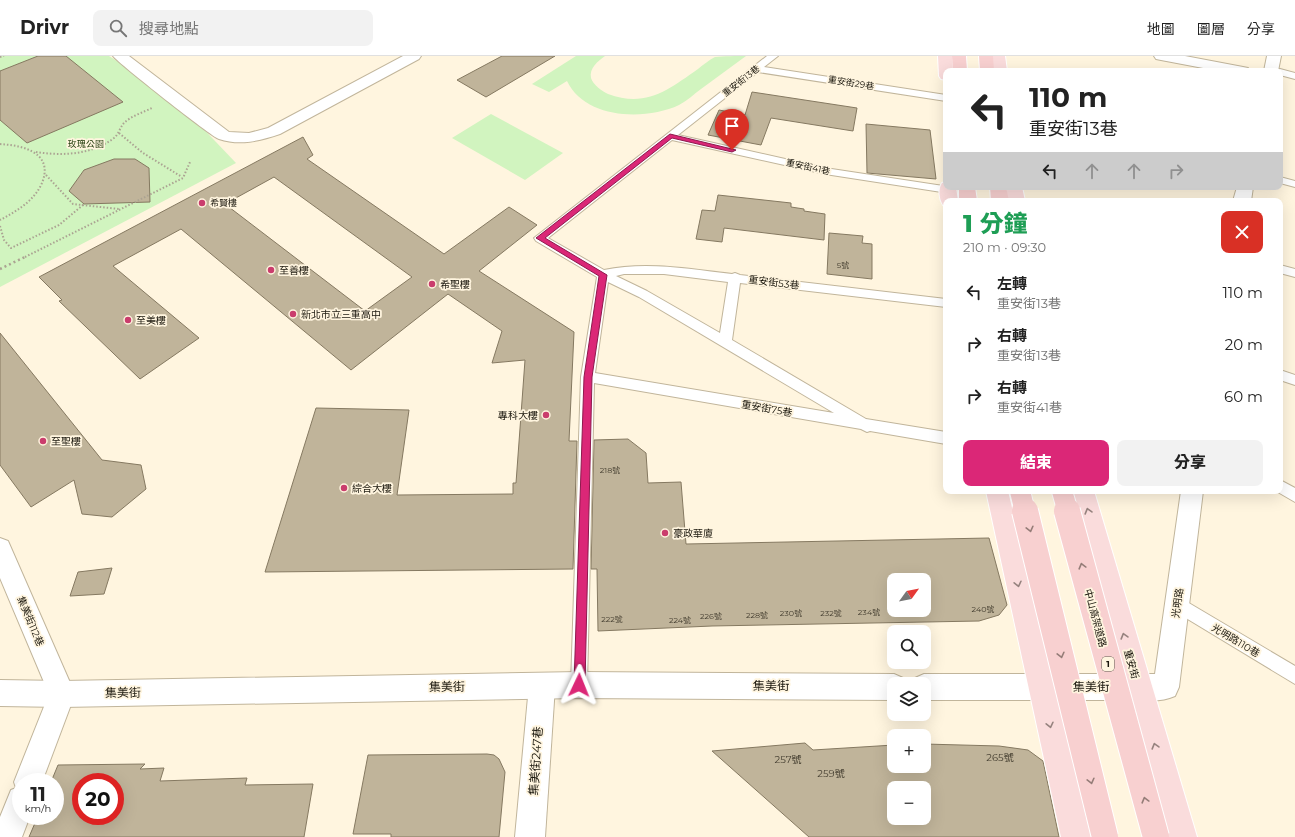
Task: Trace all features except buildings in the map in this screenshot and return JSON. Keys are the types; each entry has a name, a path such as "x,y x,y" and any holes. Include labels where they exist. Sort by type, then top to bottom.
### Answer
{"highway":[{"path":"959,56 960,68"},
{"path":"986,56 987,68"},
{"path":"1021,494 1105,837"},
{"name":"中山高架道路","path":"1063,494 1147,808 1177,834"}],"main road":[{"path":"945,56 946,68"},
{"path":"998,56 1000,68"},
{"path":"998,494 1076,837"},
{"name":"重安街","path":"1084,494 1138,687 1177,834"}],"street":[{"path":"120,56 224,135 238,139 257,137 274,130 414,56"},
{"path":"1161,56 1227,68"},
{"name":"光明路","path":"1138,687 1166,687 1192,494"},
{"name":"集美街112巷","path":"0,549 62,694"},
{"name":"集美街","path":"0,693 62,694 579,685 887,687"},
{"name":"集美街247巷","path":"530,837 542,686"},
{"name":"集美街","path":"931,687 1138,687"},
{"path":"31,773 62,694"},
{"path":"7,837 12,824"}],"lane":[{"name":"重安街13巷","path":"603,275 540,238 773,56"},
{"name":"重安街29巷","path":"757,68 943,98"},
{"path":"1283,71 1295,76"},
{"name":"重安街41巷","path":"670,136 825,171 948,193"},
{"path":"1283,181 1295,184"},
{"name":"重安街53巷","path":"603,275 624,270 656,270 943,303"},
{"path":"1283,270 1295,273"},
{"path":"579,685 588,377 603,275 643,294 867,426"},
{"path":"725,342 735,278"},
{"path":"1283,376 1295,380"},
{"name":"重安街75巷","path":"588,377 867,426 943,438"},
{"path":"1283,488 1295,496"},
{"name":"光明路110巷","path":"1177,604 1295,676"}],"path":[{"path":"0,57 4,56"},
{"path":"0,144 20,146 36,152 56,155 73,154 96,148 114,139 123,130 124,123 173,97"},
{"path":"119,133 143,153 183,178"},
{"path":"0,220 22,207 39,190 46,175 45,162 36,152"},
{"path":"0,269 183,178 190,162"},
{"path":"46,175 73,204 84,204 119,210"},
{"path":"0,226 4,240 12,248 59,225 84,204"}],"green space":[{"name":"玫瑰公園","path":"0,56 109,56 173,97 236,163 0,287"},
{"path":"576,56 605,56 591,71 591,78 594,83 608,94 622,98 634,99 656,95 666,90 715,57 746,56 679,105 650,113 633,114 601,110 587,103 576,94 567,81 549,92 532,84"},
{"path":"491,114 563,153 525,180 452,138"}],"place":[{"name":"希賢樓","path":"202,203"},
{"name":"至善樓","path":"271,270"},
{"name":"希聖樓","path":"432,284"},
{"name":"新北市立三重高中","path":"293,314"},
{"name":"至美樓","path":"128,320"},
{"name":"專科大樓","path":"546,415"},
{"name":"至聖樓","path":"43,441"},
{"name":"綜合大樓","path":"344,488"},
{"name":"豪政華廈","path":"665,533"}],"route":[{"path":"579,685 588,377 603,275 540,238 670,136 732,150"}]}
